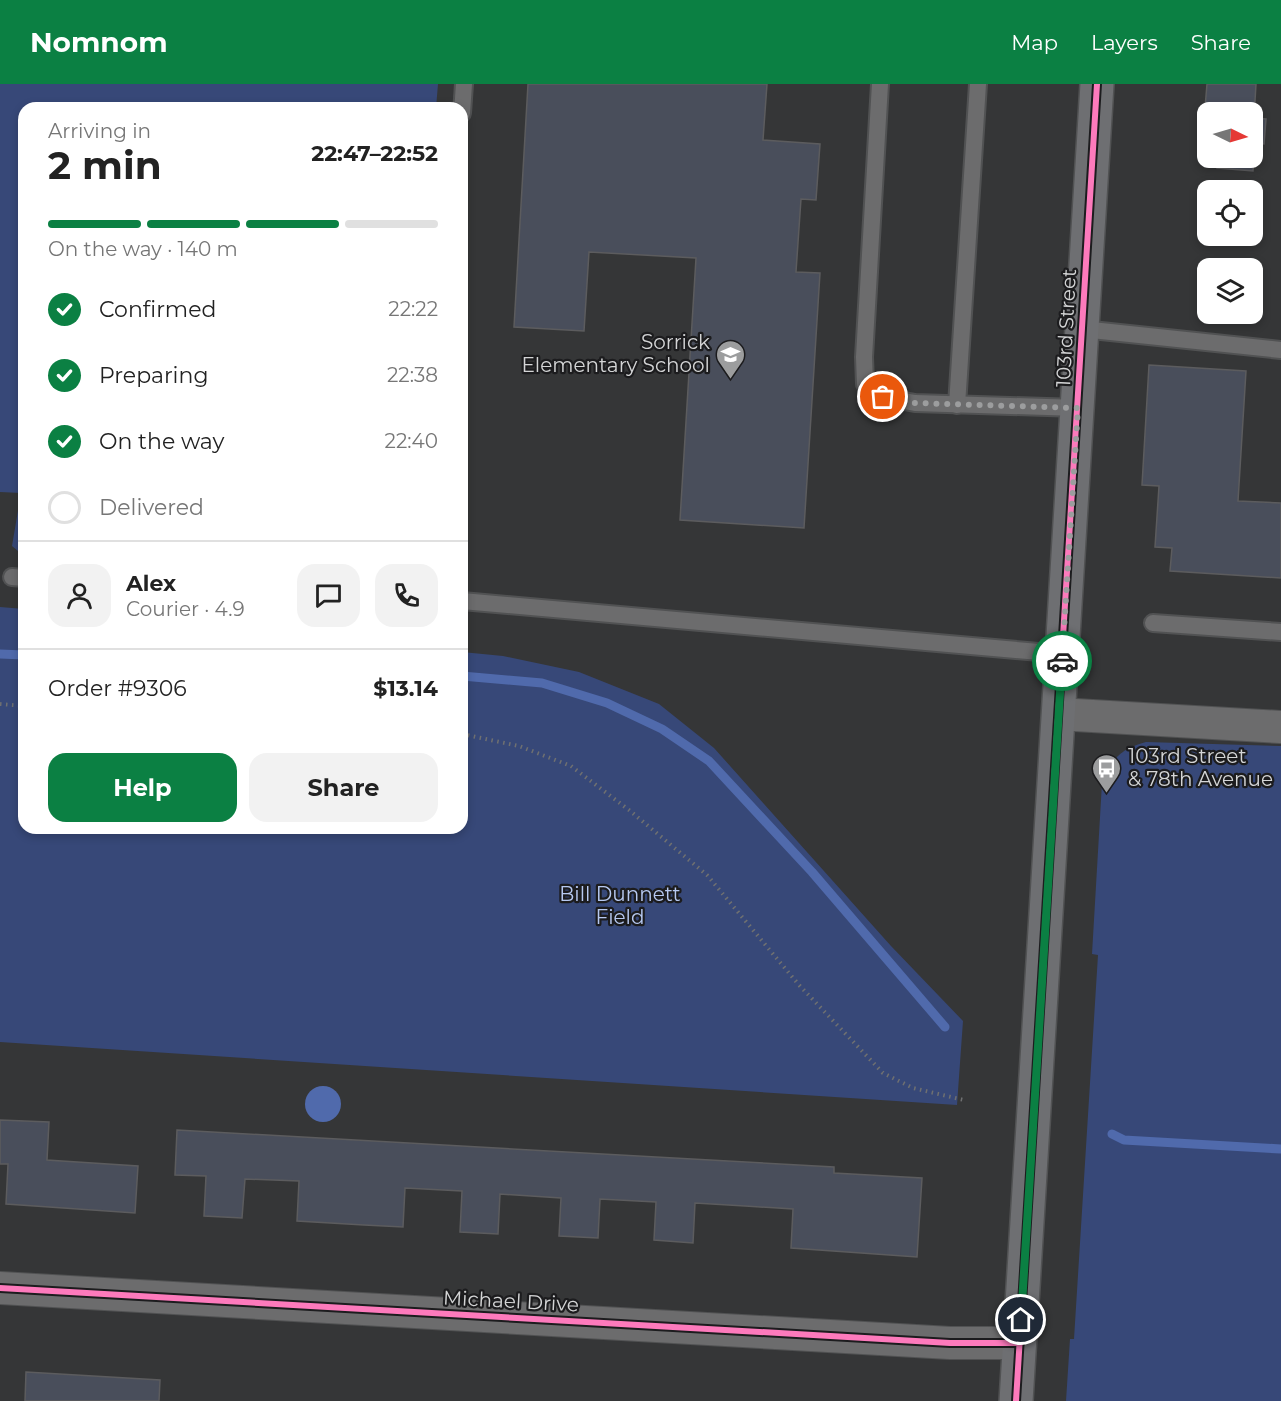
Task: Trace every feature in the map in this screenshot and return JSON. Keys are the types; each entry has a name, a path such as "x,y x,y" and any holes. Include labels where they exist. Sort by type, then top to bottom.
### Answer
{"street":[{"name":"103rd Street","path":"1016,1401 1097,84"},
{"path":"1058,714 1281,727"},
{"name":"Michael Drive","path":"0,1288 950,1343 1020,1343"}],"lane":[{"path":"463,102 464,84"},
{"path":"880,84 864,357 865,384 883,397 915,403 1078,408"},
{"path":"957,405 978,84"},
{"path":"1082,329 1281,350"},
{"path":"468,602 1062,654"},
{"path":"1153,623 1281,632"}],"path":[{"path":"0,704 18,706"},
{"path":"468,735 519,746 571,766 629,810 707,875 799,985 883,1073 913,1088 964,1100"}],"green space":[{"path":"0,84 438,84 436,102 18,102 18,493 0,492"},
{"path":"18,511 18,551 12,546"},
{"name":"Bill Dunnett Field","path":"0,607 18,608 18,834 468,834 468,653 503,656 579,672 659,704 714,748 891,946 963,1021 957,1105 0,1042"},
{"path":"1146,742 1281,746 1281,1401 1066,1401 1070,1339 1074,1339 1098,955 1092,954 1102,783 1118,756 1129,748"}],"shaded area":[{"path":"323,1086 336,1091 341,1104 336,1117 323,1122 310,1117 305,1104 310,1091"}],"building":[{"path":"528,84 767,84 763,140 820,144 816,200 801,199 796,272 820,273 804,528 680,520 696,258 589,252 584,331 514,327"},
{"path":"1207,84 1256,84 1255,102 1206,102"},
{"path":"1263,119 1266,119 1263,144"},
{"path":"1217,168 1253,168 1253,171"},
{"path":"1149,365 1246,371 1238,501 1281,503 1281,578 1170,571 1172,548 1155,547 1159,486 1142,485"},
{"path":"0,1120 49,1122 47,1160 138,1166 135,1213 6,1204 8,1164 0,1164"},
{"path":"177,1130 834,1167 834,1173 922,1178 917,1257 791,1248 793,1209 695,1203 693,1243 654,1240 656,1202 600,1199 598,1238 559,1236 561,1198 500,1194 498,1234 460,1232 462,1191 405,1188 403,1227 297,1221 299,1181 245,1179 242,1218 204,1216 206,1176 175,1175"},
{"path":"26,1372 160,1380 159,1401 25,1401"}],"waterway":[{"path":"0,654 18,655"},
{"path":"468,677 542,683 607,703 662,729 709,761 812,872 945,1027"},
{"path":"1112,1134 1124,1140 1281,1149"}],"cycle path":[{"path":"1016,1401 1097,84"},
{"path":"0,1288 950,1343 1020,1343"}],"way so far":[{"path":"883,397 915,403 1078,408 1062,661"}],"place":[{"name":"Sorrick Elementary School","path":"731,380"},
{"name":"103rd Street & 78th Avenue","path":"1107,794"}],"route":[{"path":"1021,1320 1062,661"}]}
